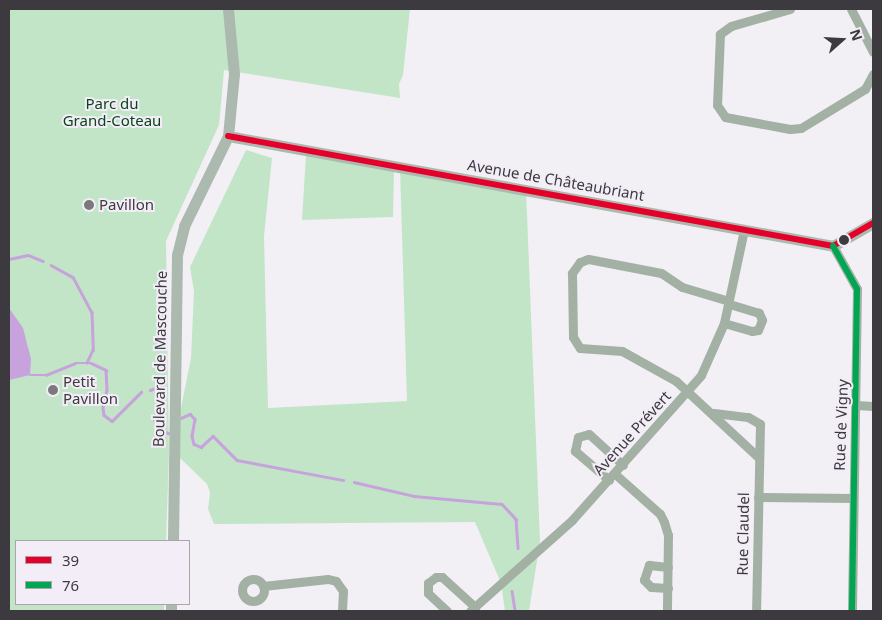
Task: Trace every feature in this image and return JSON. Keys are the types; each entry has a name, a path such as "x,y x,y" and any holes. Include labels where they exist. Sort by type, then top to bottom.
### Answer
{"street":[{"name":"Boulevard de Mascouche","path":"173,540 177,255 184,226 228,136 234,74 228,9"},
{"path":"790,9 731,26 720,34 717,106 725,117 790,129 802,128 865,88 873,74"},
{"path":"851,9 873,52"},
{"name":"Avenue de Châteaubriant","path":"228,136 833,246"},
{"path":"833,246 873,223"},
{"name":"Avenue Prévert","path":"472,609 572,520 623,465 701,375 724,323 744,230"},
{"name":"Rue de Vigny","path":"833,246 857,289 852,611"},
{"path":"724,323 752,331 758,330 762,320 759,314 682,287 662,273 588,259 574,267 575,343 587,349 622,351 688,390 758,457"},
{"path":"856,405 873,406"},
{"name":"Rue Claudel","path":"714,413 756,419 760,424 756,611"},
{"path":"623,465 589,434 578,437 575,451 660,514 668,535 667,611"},
{"path":"758,496 853,498"},
{"path":"668,566 649,565 644,580 651,587 668,588"},
{"path":"447,611 428,593 428,584 436,576 442,577 472,609"},
{"path":"263,586 328,579 336,581 343,591 342,611"}],"green space":[{"name":"Parc du Grand-Coteau","path":"9,9 410,9 403,75 399,84 400,98 224,70 219,125 166,241 169,453 166,540 15,540 15,605 164,605 164,611 9,611"},
{"path":"246,150 272,158 264,236 268,408 407,401 400,167 526,189 540,542 529,611 505,611 501,583 475,522 214,524 208,509 210,493 207,484 180,458 180,413 191,358 194,291 190,267"},
{"path":"306,155 394,169 393,217 302,220"}],"shaded area":[{"path":"9,308 23,328 31,359 30,375 9,380"}],"waterway":[{"path":"9,259 28,255 43,261"},
{"path":"51,265 73,277 92,312 93,350 87,363"},
{"path":"30,375 46,375 75,363 91,363 106,370 107,390 103,408 104,415 112,421 141,392"},
{"path":"150,390 159,387 161,392 155,420 157,429 168,433"},
{"path":"181,418 190,414 195,419 192,436 194,444 201,447 213,436 237,460 343,480"},
{"path":"354,482 414,496 502,504 516,519 518,548"},
{"path":"512,591 515,611"}],"transit line":[{"name":"39","path":"228,136 833,246 873,223"},
{"name":"76","path":"833,246 857,289 852,611"}],"place":[{"name":"Pavillon","path":"89,205"},
{"name":"Petit Pavillon","path":"53,390"}]}
